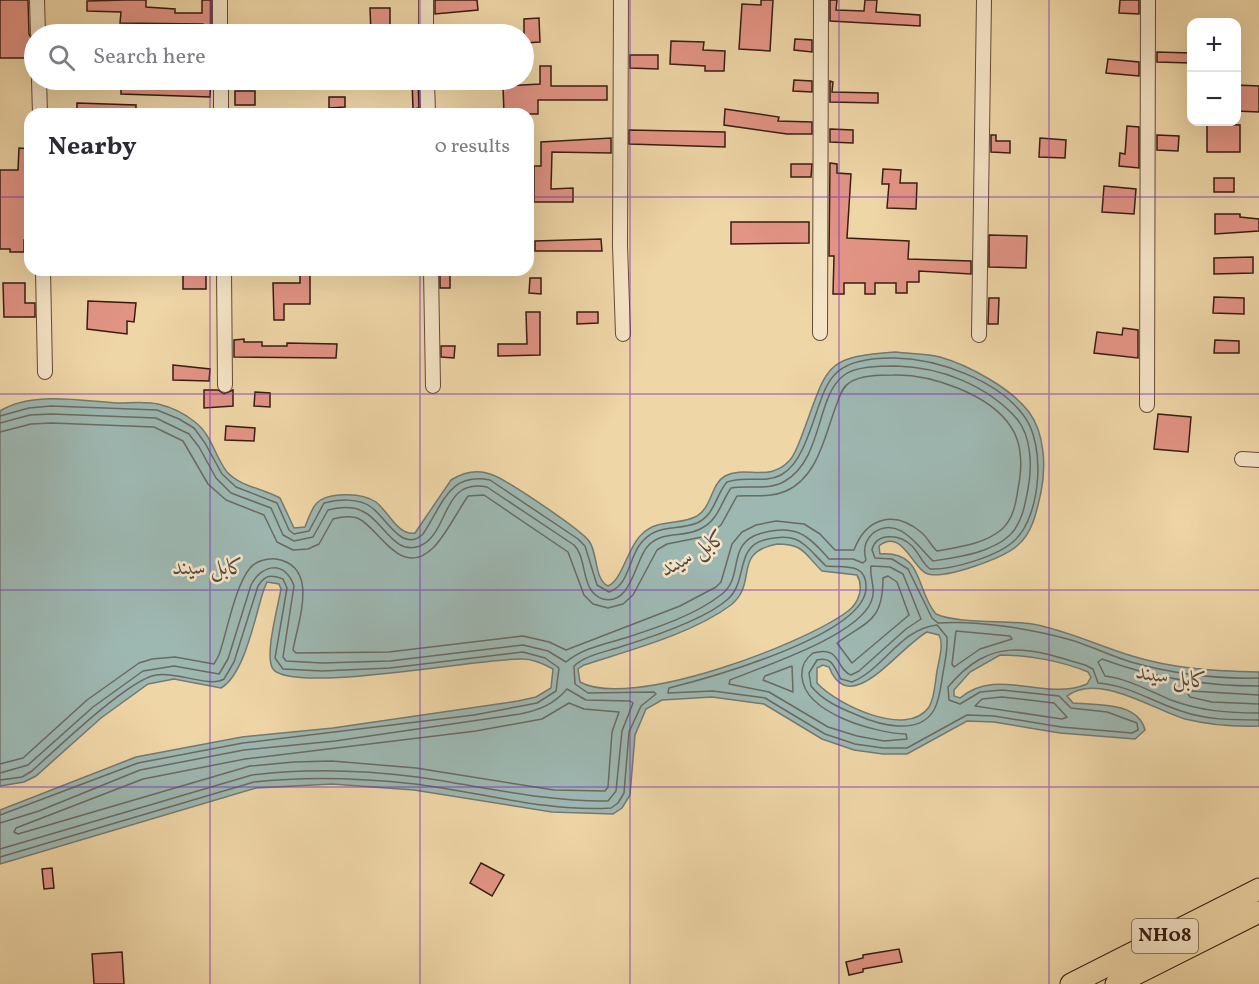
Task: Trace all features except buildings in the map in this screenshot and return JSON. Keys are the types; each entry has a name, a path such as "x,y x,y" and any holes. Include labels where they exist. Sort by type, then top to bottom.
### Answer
{"highway":[{"name":"NH08","path":"1071,984 1259,889"},
{"name":"NH08","path":"1116,984 1259,912"}],"street":[{"path":"38,0 38,24"},
{"path":"220,0 220,24"},
{"path":"426,0 426,24"},
{"path":"621,0 620,234 623,334"},
{"path":"820,333 821,0"},
{"path":"979,335 984,0"},
{"path":"1147,405 1148,0"},
{"path":"39,90 40,108"},
{"path":"221,90 221,108"},
{"path":"427,90 428,108"},
{"path":"43,276 45,372"},
{"path":"224,276 225,385"},
{"path":"431,276 433,386"},
{"path":"1242,459 1259,460"}],"water":[{"name":"کابل سيند","path":"895,352 924,354 951,361 976,372 1000,386 1021,403 1034,421 1041,440 1043,472 1036,513 1023,540 1011,550 974,566 936,575 923,571 901,545 887,542 879,546 880,554 894,555 905,559 912,565 929,604 936,614 957,619 1032,624 1070,634 1132,656 1179,667 1259,672 1259,726 1222,725 1185,719 1126,695 1094,688 1080,690 1067,696 1073,703 1105,705 1126,710 1141,721 1145,730 1135,739 1060,733 994,722 967,721 907,754 883,754 854,750 822,739 764,704 712,697 662,700 646,709 635,735 630,795 622,808 613,814 552,812 414,790 332,784 256,788 0,864 0,810 136,757 242,737 333,728 518,701 536,697 551,688 553,669 538,662 523,659 351,677 288,676 273,669 271,663 271,643 281,589 279,584 267,582 243,658 229,681 221,688 174,679 148,684 101,718 36,776 24,782 0,786 0,411 12,405 41,399 148,403 173,409 201,427 223,466 233,477 280,498 294,528 305,527 313,508 320,500 331,496 348,495 363,496 376,502 403,531 415,533 451,480 470,472 485,472 526,494 583,535 592,546 600,578 608,586 617,577 637,539 648,529 697,516 706,507 717,484 725,476 741,472 774,471 790,460 797,449 825,377 832,368 842,362 872,354","holes":["777,544 799,548 822,571 857,575 860,590 855,604 826,625 757,656 716,670 637,688 604,688 580,682 578,669 584,665 679,633 731,605 744,587 747,569 754,554 763,548","927,632 939,635 941,643 933,699 929,707 919,716 905,720 872,715 839,700 817,683 817,668 823,665 829,667 838,681 849,686 862,683 889,664","1000,655 1011,655 1045,659 1067,665 1088,672 1091,677 1087,684 1071,688 990,685 974,689 960,698 954,696 954,690 970,672"]}]}
